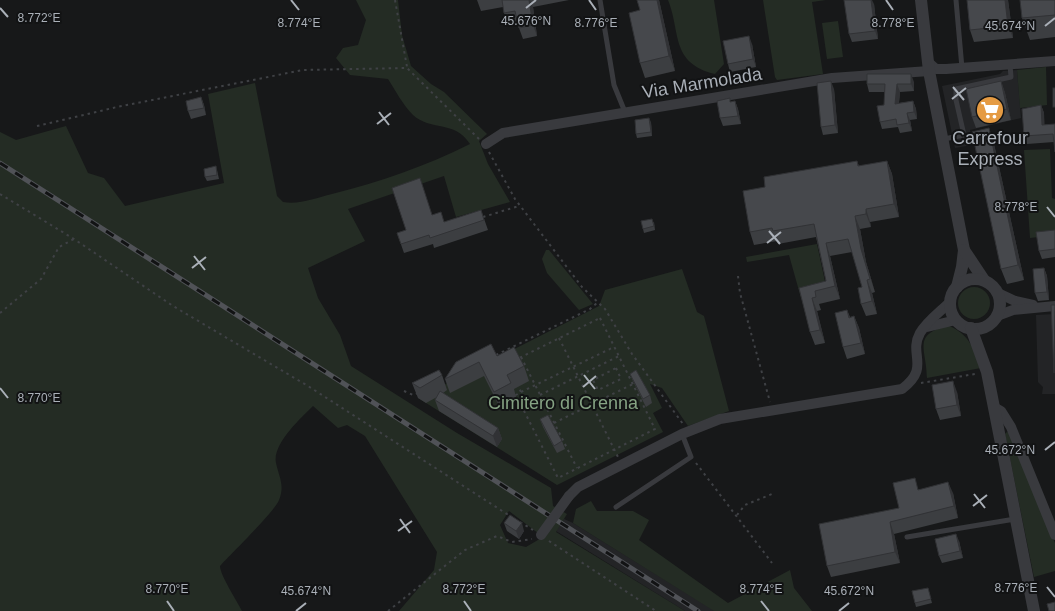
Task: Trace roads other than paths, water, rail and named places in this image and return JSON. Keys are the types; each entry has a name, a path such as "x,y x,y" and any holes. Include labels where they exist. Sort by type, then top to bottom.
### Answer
{"street":[{"path":"541,535 569,496 578,487 684,433 720,419 902,388 913,380 918,367 918,339 924,328 950,302 957,287 964,250 929,71 921,0"},
{"path":"929,71 1055,61"},
{"path":"929,71 936,69 946,70"},
{"name":"Via Marmolada","path":"486,144 503,133 625,112 832,78 929,71"},
{"path":"964,250 984,280 998,292 1015,301 1039,306 1055,306"},
{"path":"957,287 969,279 984,280"},
{"path":"998,292 1000,308 985,339 988,372 1034,611"},
{"path":"950,302 956,320"},
{"path":"971,328 1039,306"},
{"path":"924,328 956,320 971,328 988,372"},
{"path":"994,407 1001,411 1011,426 1055,535"}],"lane":[{"path":"600,0 614,86 625,112"},
{"path":"956,0 962,68"},
{"path":"942,140 964,135 956,100 956,89 1010,77 1010,65"},
{"path":"616,507 691,457 684,433"},
{"path":"907,538 1015,519"}],"railway":[{"path":"0,163 698,611"}],"place":[{"name":"Carrefour Express","path":"990,110"}],"park label":[{"name":"Cimitero di Crenna","path":"563,403"}]}
